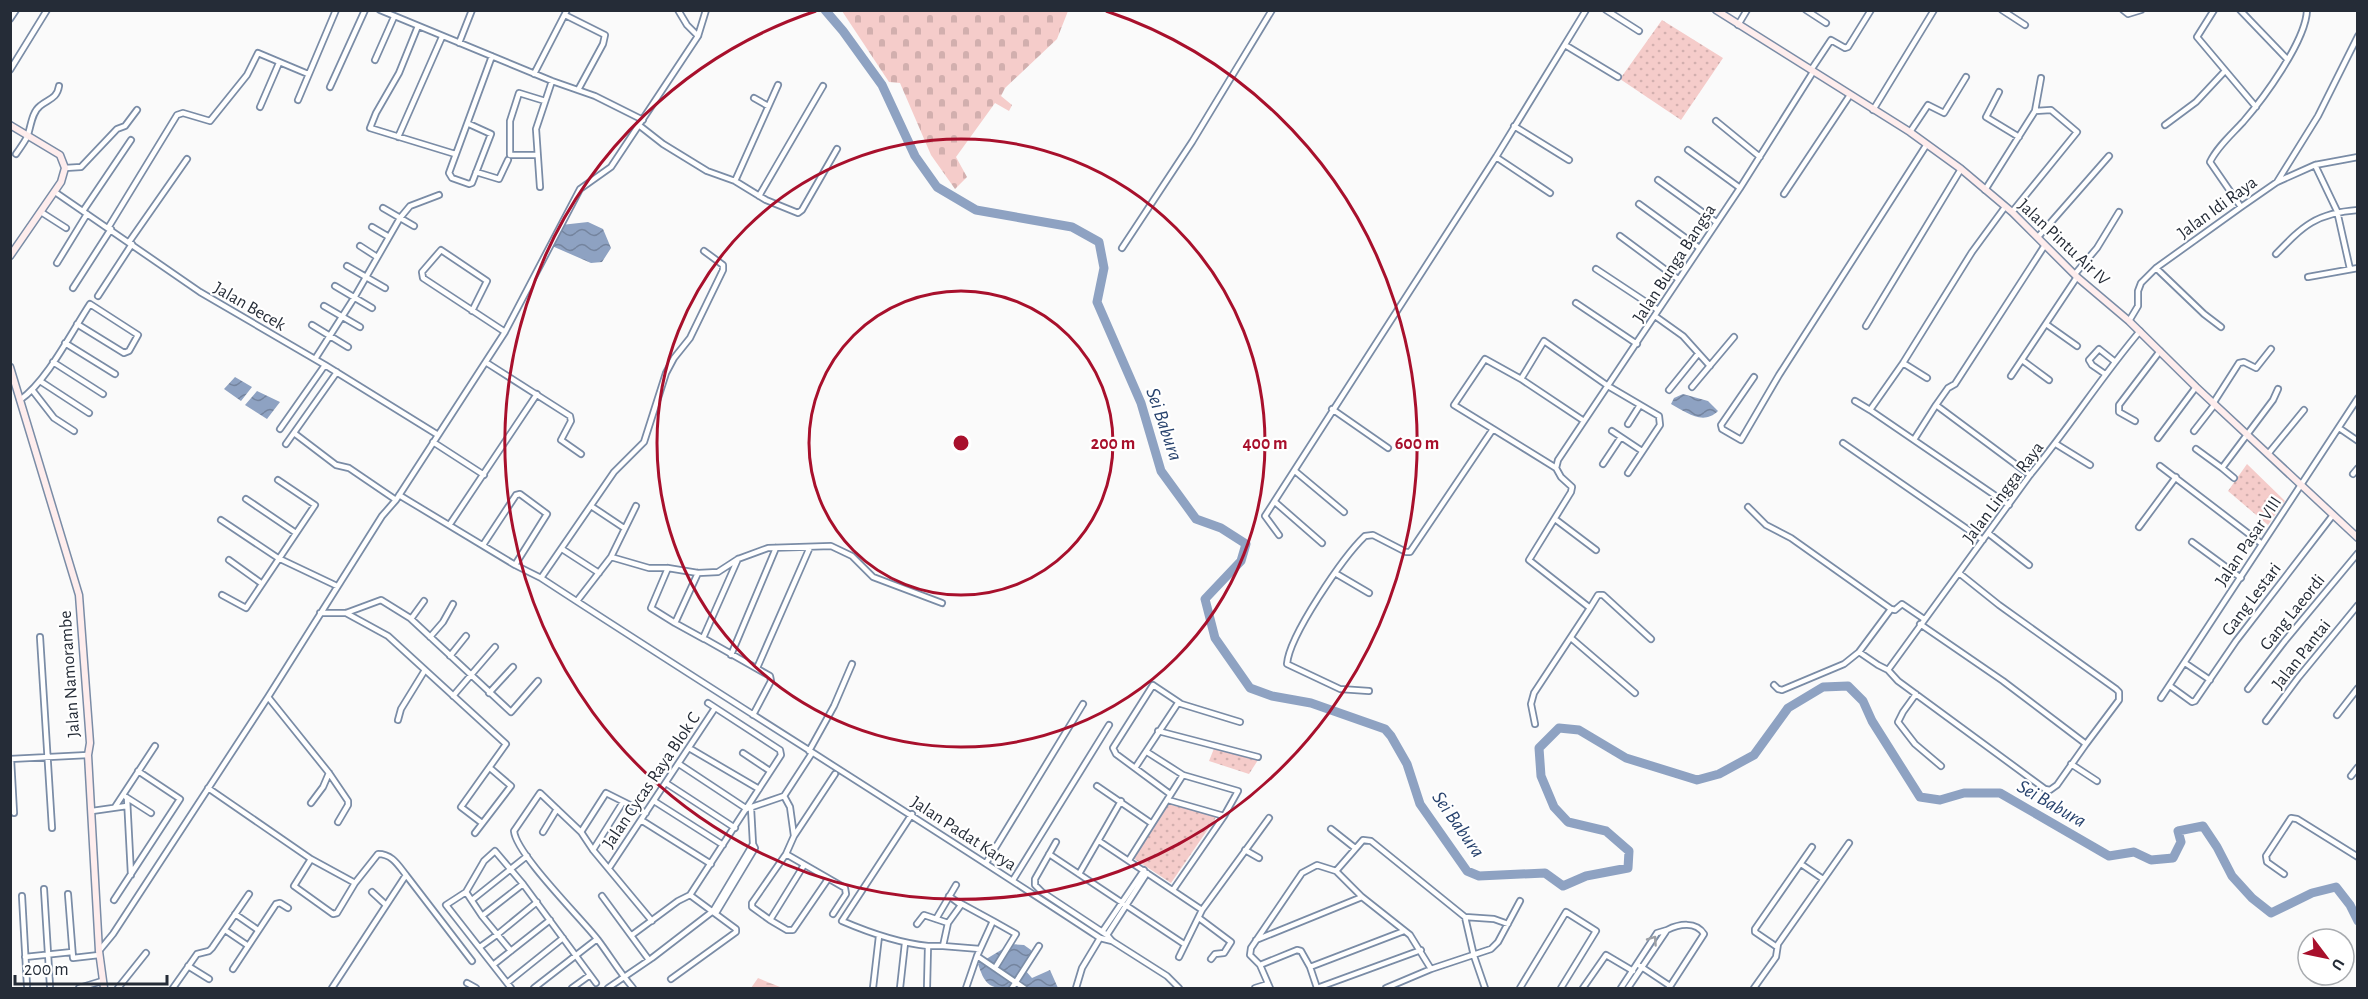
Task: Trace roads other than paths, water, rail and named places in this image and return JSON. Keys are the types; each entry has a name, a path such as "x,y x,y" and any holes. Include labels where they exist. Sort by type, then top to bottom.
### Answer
{"main road":[{"name":"Jalan Pintu Air IV","path":"1716,10 1910,132 1961,169 2012,212 2076,276 2140,331 2196,387 2358,538"},
{"path":"10,125 60,155 65,168 64,176 55,192 10,256"},
{"name":"Jalan Namorambe","path":"10,367 79,595 90,743 88,755 99,953 104,988"}],"street":[{"path":"10,20 16,10"},
{"path":"11,70 47,10"},
{"path":"298,100 336,10"},
{"path":"330,87 365,10"},
{"path":"380,10 534,74 610,102 642,123 663,144 707,171 735,182 766,200 800,212 837,149"},
{"path":"459,43 472,10"},
{"path":"678,10 687,25 698,36"},
{"path":"68,894 72,957 99,953 268,698 382,516 487,363 580,189 608,170 642,123 698,36 706,10"},
{"path":"1122,248 1192,142 1272,10"},
{"path":"1279,535 1265,517 1332,409 1496,157 1587,10"},
{"path":"1606,10 1639,31"},
{"path":"1738,25 1747,10"},
{"path":"1806,10 1826,23"},
{"name":"Jalan Bunga Bangsa","path":"1556,468 1584,421 1760,157 1831,40 1845,48 1848,47 1870,10"},
{"path":"1873,110 1934,10"},
{"path":"2002,10 2025,25"},
{"path":"2123,10 2128,14 2140,10"},
{"path":"2214,10 2197,37 2224,72 2256,107"},
{"path":"2240,10 2287,59"},
{"path":"2241,207 2210,164 2256,107 2287,59 2304,29 2307,10"},
{"path":"534,74 566,13 605,35 606,38 578,90"},
{"path":"375,60 394,17"},
{"path":"418,26 399,73 369,126 371,129 455,154"},
{"path":"2277,182 2318,116 2358,36"},
{"path":"398,137 442,37"},
{"path":"1565,45 1618,77"},
{"path":"73,288 177,115 183,113 210,121 246,75 256,55 260,54 308,75"},
{"path":"469,124 491,134 472,183 469,184 449,176 492,56"},
{"path":"260,107 279,63"},
{"path":"2165,125 2196,102 2224,72"},
{"path":"1910,132 1928,105 1944,113 1966,76"},
{"path":"1985,190 2035,111 2041,78"},
{"path":"540,187 536,129 552,81"},
{"path":"735,182 778,85"},
{"path":"16,154 28,136 39,106 55,96 59,86"},
{"path":"759,196 823,86"},
{"path":"1999,92 1986,117 2019,137"},
{"path":"536,155 510,155 510,121 519,93 545,101"},
{"path":"1784,194 1850,95"},
{"path":"753,98 768,106"},
{"path":"65,168 81,167 117,129 125,126 137,110"},
{"path":"2012,212 2078,132 2051,110 2035,111"},
{"path":"1716,121 1760,157"},
{"path":"1515,126 1569,160"},
{"path":"57,263 85,212 131,140"},
{"path":"1754,377 1721,425 1722,429 1741,440 1779,375 1927,144"},
{"path":"1688,150 1740,188"},
{"path":"2038,237 2109,156"},
{"name":"Jalan Idi Raya","path":"2129,321 2138,306 2139,287 2157,268 2241,207 2277,182 2315,165 2357,156"},
{"path":"1496,157 1550,193"},
{"path":"98,296 187,159"},
{"path":"476,172 499,179 508,160"},
{"path":"2315,165 2337,212 2350,269"},
{"path":"1866,326 1961,169"},
{"path":"1658,180 1716,222"},
{"name":"Jalan Becek","path":"55,192 200,292 326,365 438,435"},
{"path":"315,359 354,298 400,218 410,206 439,195"},
{"path":"1640,204 1698,248"},
{"path":"1870,410 1903,363 1941,299 2005,207"},
{"path":"383,208 414,226"},
{"path":"2276,254 2309,222 2337,212 2358,210"},
{"path":"41,212 66,228"},
{"path":"2011,376 2119,212"},
{"path":"372,227 389,237"},
{"path":"1620,236 1678,279"},
{"path":"1915,438 1948,388 1955,384 2045,245"},
{"path":"360,246 377,257"},
{"path":"471,311 487,281 441,250 422,275 471,311 505,332"},
{"path":"541,578 616,470 645,441 666,373 674,358 690,338 723,270 723,265 704,251"},
{"path":"348,266 385,288"},
{"path":"2157,268 2204,314 2221,327"},
{"path":"2308,277 2358,268"},
{"path":"1596,269 1658,310"},
{"path":"335,286 372,308"},
{"path":"1576,303 1637,344"},
{"path":"20,400 33,391 90,304 138,335 129,351 124,353 77,324"},
{"path":"324,306 360,327"},
{"path":"1655,316 1683,336 1710,366"},
{"path":"2046,324 2078,346"},
{"path":"312,325 348,347"},
{"name":"Jalan Lingga Raya","path":"1888,670 2030,475 2056,444 2105,374 2140,331"},
{"path":"1692,387 1734,337"},
{"path":"1521,379 1544,341 1608,386 1659,416 1661,421 1628,472"},
{"path":"65,343 115,374"},
{"path":"2105,374 2092,365 2090,360 2099,349 2114,362"},
{"path":"2194,431 2239,363 2244,362 2256,368 2271,349"},
{"path":"2135,422 2119,412 2119,405 2160,351"},
{"path":"1669,390 1698,354"},
{"path":"1584,421 1521,379 1485,359 1454,405 1556,468 1561,477 1571,486 1572,490 1528,560 1590,608"},
{"path":"2022,360 2049,380"},
{"path":"53,362 103,394"},
{"path":"487,363 570,416 571,421 561,440 581,454"},
{"path":"1903,363 1927,378"},
{"path":"280,429 326,365"},
{"path":"286,444 337,372"},
{"path":"40,381 89,413"},
{"path":"2158,438 2196,387"},
{"path":"2222,468 2278,389"},
{"path":"33,391 54,418 74,431"},
{"path":"450,524 537,394"},
{"name":"Jalan Pasar VIII","path":"2161,698 2358,398"},
{"path":"1855,401 1915,438 2009,505"},
{"path":"1628,424 1640,405"},
{"path":"1936,405 2030,475"},
{"path":"1332,409 1388,448"},
{"path":"2268,454 2304,410"},
{"path":"2339,428 2358,441"},
{"path":"1369,691 1340,688 1287,664 1306,618 1335,573 1368,535 1373,535 1410,552 1493,429"},
{"path":"1612,431 1642,451"},
{"name":"Jalan Padat Karya","path":"294,433 336,465 357,473 397,497 450,524 515,565 541,578 811,752 1103,935"},
{"path":"1603,464 1621,437"},
{"path":"433,442 484,475"},
{"path":"1843,442 1983,540"},
{"path":"2056,444 2090,465"},
{"path":"2196,449 2234,478"},
{"path":"2160,466 2262,543"},
{"path":"2353,474 2358,468"},
{"path":"1295,471 1344,512"},
{"path":"2139,527 2176,477"},
{"path":"222,595 244,609 315,504 278,480"},
{"path":"483,544 516,495 520,494 547,514 515,565"},
{"path":"246,499 296,533"},
{"path":"1275,502 1322,543"},
{"path":"591,506 624,528"},
{"path":"577,601 611,557 636,506"},
{"path":"1748,507 1766,525 1791,538 1891,609 1895,610 1902,604 2086,744"},
{"name":"Gang Lestari","path":"2170,686 2194,702 2311,541 2333,515"},
{"path":"1555,519 1596,550"},
{"path":"221,520 278,558 337,586"},
{"path":"1988,533 2028,565"},
{"path":"2192,542 2241,578"},
{"path":"611,557 650,568 668,568 698,573 718,572 738,559 762,549 824,545 845,551 873,577 942,603"},
{"path":"757,668 810,547"},
{"path":"731,655 776,548"},
{"path":"562,549 599,573"},
{"name":"Gang Laeordi","path":"2248,689 2358,553"},
{"path":"704,639 738,559"},
{"path":"229,560 261,583"},
{"path":"668,568 651,608 757,668 771,679 753,715"},
{"path":"675,623 698,573"},
{"path":"1335,573 1369,594"},
{"path":"1859,652 1888,670 1916,694 2045,789 2053,789 2120,700 2119,692 1999,605 1959,573"},
{"path":"1534,724 1531,705 1534,693 1598,596 1603,595 1651,639"},
{"path":"320,613 346,613 378,600 411,619 489,693 513,711 538,681"},
{"path":"411,619 424,601"},
{"path":"430,636 444,622 453,604"},
{"name":"Jalan Pantai","path":"2266,721 2358,604"},
{"path":"1774,685 1782,690 1844,664 1859,652 1891,609"},
{"path":"346,613 388,636 507,744 461,807 482,823"},
{"path":"450,656 466,636"},
{"path":"40,637 52,828"},
{"path":"1570,638 1635,693"},
{"path":"453,696 495,647"},
{"path":"2185,663 2210,680"},
{"path":"749,808 784,796 811,752 852,664"},
{"path":"489,693 513,667"},
{"path":"398,720 401,709 424,669"},
{"path":"1224,816 1169,797 1116,754 1113,748 1152,685 1180,703 1240,722"},
{"path":"2337,715 2358,688"},
{"path":"1916,694 1898,723 1915,744 1941,765"},
{"path":"268,698 329,773 349,803 338,822"},
{"path":"632,935 678,901 690,895 749,808 781,755 780,750 708,703"},
{"path":"1135,768 1147,752 1158,730 1180,703"},
{"path":"986,862 1083,704"},
{"name":"Jalan Cycas Raya Blok C","path":"609,868 715,708"},
{"path":"1013,880 1109,725"},
{"path":"1158,730 1258,758"},
{"path":"115,807 125,796 155,746"},
{"path":"689,748 759,789"},
{"path":"1147,752 1184,776 1237,790 1237,795 1224,816 1173,890"},
{"path":"743,753 770,771"},
{"path":"14,813 11,758 88,755"},
{"path":"679,764 749,808"},
{"path":"2071,764 2097,781"},
{"path":"2352,776 2358,767"},
{"path":"475,832 511,786 490,768"},
{"path":"114,900 180,799 138,771"},
{"path":"311,803 323,787 329,773"},
{"path":"828,879 793,930 787,930 770,920 751,905 786,854 794,836 835,774"},
{"path":"1130,860 1151,823 1184,776"},
{"path":"666,783 735,828"},
{"path":"1097,786 1151,823"},
{"path":"208,788 311,859 355,883"},
{"path":"633,988 597,939 527,856 514,832 540,794 580,832 652,921"},
{"path":"580,832 605,794 610,794 646,813"},
{"path":"125,796 131,875"},
{"path":"125,796 151,813"},
{"path":"784,796 790,807 794,836"},
{"path":"654,801 723,845"},
{"path":"1079,874 1121,801"},
{"path":"593,850 623,802"},
{"path":"92,811 127,806"},
{"path":"543,832 557,808"},
{"path":"608,988 714,912 753,844 749,808"},
{"path":"912,814 842,921 879,936 905,943 980,949"},
{"path":"1179,957 1202,910 1269,818"},
{"path":"2284,874 2265,859 2267,852 2291,818 2297,819 2358,857"},
{"path":"641,820 711,864"},
{"path":"1330,829 1355,848"},
{"path":"1336,872 1363,840 1371,841 1465,917 1508,924"},
{"path":"1099,841 1202,910"},
{"path":"1056,843 1035,879 1035,885 1103,935 1167,976 1179,988"},
{"path":"1754,988 1776,957 1777,947 1849,843"},
{"path":"1777,947 1755,933 1755,929 1812,847"},
{"path":"1245,850 1259,858"},
{"path":"511,988 447,904 466,892 484,861 494,851 537,902 596,983"},
{"path":"311,859 294,886 331,913 336,913 376,856 381,854 392,858 472,961"},
{"path":"786,854 845,888 847,891 833,914"},
{"path":"1049,854 1184,945"},
{"path":"472,900 527,856"},
{"path":"1801,864 1822,879"},
{"path":"770,920 804,865"},
{"path":"1255,988 1269,986 1260,965 1250,954 1256,940 1289,890 1307,868 1317,865 1336,872 1362,897 1384,912 1410,935 1431,969"},
{"path":"1076,988 1082,968 1145,871"},
{"path":"332,988 406,875"},
{"path":"482,916 523,884"},
{"path":"936,919 956,885"},
{"path":"44,890 50,986"},
{"path":"372,892 386,905"},
{"path":"466,892 482,916 511,951"},
{"path":"173,988 199,953 209,951 249,894"},
{"path":"671,979 735,935 736,929 690,895"},
{"path":"22,896 27,986"},
{"path":"602,896 649,960"},
{"path":"949,896 1016,934 995,968"},
{"path":"1256,940 1362,897"},
{"path":"1386,988 1495,946 1520,901"},
{"path":"480,947 537,902"},
{"path":"233,969 276,904 280,903 288,908"},
{"path":"943,946 948,923 960,903"},
{"path":"1520,988 1566,912 1596,931 1561,988"},
{"path":"236,914 258,930"},
{"path":"917,924 924,915 948,923"},
{"path":"1465,917 1474,956 1485,988"},
{"path":"1198,918 1231,942 1224,953 1215,954 1211,958"},
{"path":"493,965 550,920"},
{"path":"966,988 993,921"},
{"path":"1628,988 1640,966 1658,933 1688,924 1699,928 1704,934 1670,987 1640,966"},
{"path":"225,930 247,945"},
{"path":"1310,966 1404,931"},
{"path":"873,988 879,936"},
{"path":"507,983 563,938"},
{"path":"534,988 597,939"},
{"path":"900,988 905,943"},
{"path":"927,988 928,946"},
{"path":"1012,988 1039,946"},
{"path":"1260,965 1299,950 1310,966 1317,988 1421,950"},
{"path":"25,957 72,952"},
{"path":"118,988 146,953"},
{"path":"1583,988 1606,955 1633,971"},
{"path":"977,956 1024,988"},
{"path":"188,966 209,979"},
{"path":"1621,988 1633,971 1640,966"},
{"path":"572,988 590,975"},
{"path":"79,988 102,981"},
{"path":"467,983 476,988"}],"water":[{"path":"588,222 603,229 611,248 602,262 591,263 552,246 561,225"},
{"path":"235,377 252,387 241,401 224,389"},
{"path":"257,391 280,402 267,419 245,405"},
{"path":"1683,394 1708,401 1718,411 1706,417 1700,417 1671,404 1674,398"},
{"path":"1011,944 1024,945 1031,950 1033,959 1025,970 1032,978 1050,970 1058,988 1023,990 1004,989 990,985 982,976 978,964"}],"waterway":[{"name":"Sei Babura","path":"825,10 882,85 915,156 937,187 976,210 1072,227 1099,242 1104,268 1097,302 1141,403 1161,471 1196,519 1221,528 1246,544 1241,561 1205,599 1215,638 1250,688 1272,696 1311,703 1385,729 1407,764 1420,804 1467,871 1479,876 1545,873 1563,886 1586,876 1628,868 1629,851 1606,831 1568,822 1554,807 1541,776 1539,748 1559,728 1579,730 1626,758 1697,780 1719,774 1754,755 1788,708 1823,687 1848,686 1863,701 1872,721 1920,797 1940,800 1964,793 2000,793 2109,856 2134,852 2151,860 2173,858 2181,842 2178,831 2203,826 2232,876 2252,898 2271,913 2312,893 2336,887 2350,905 2358,921"}]}
